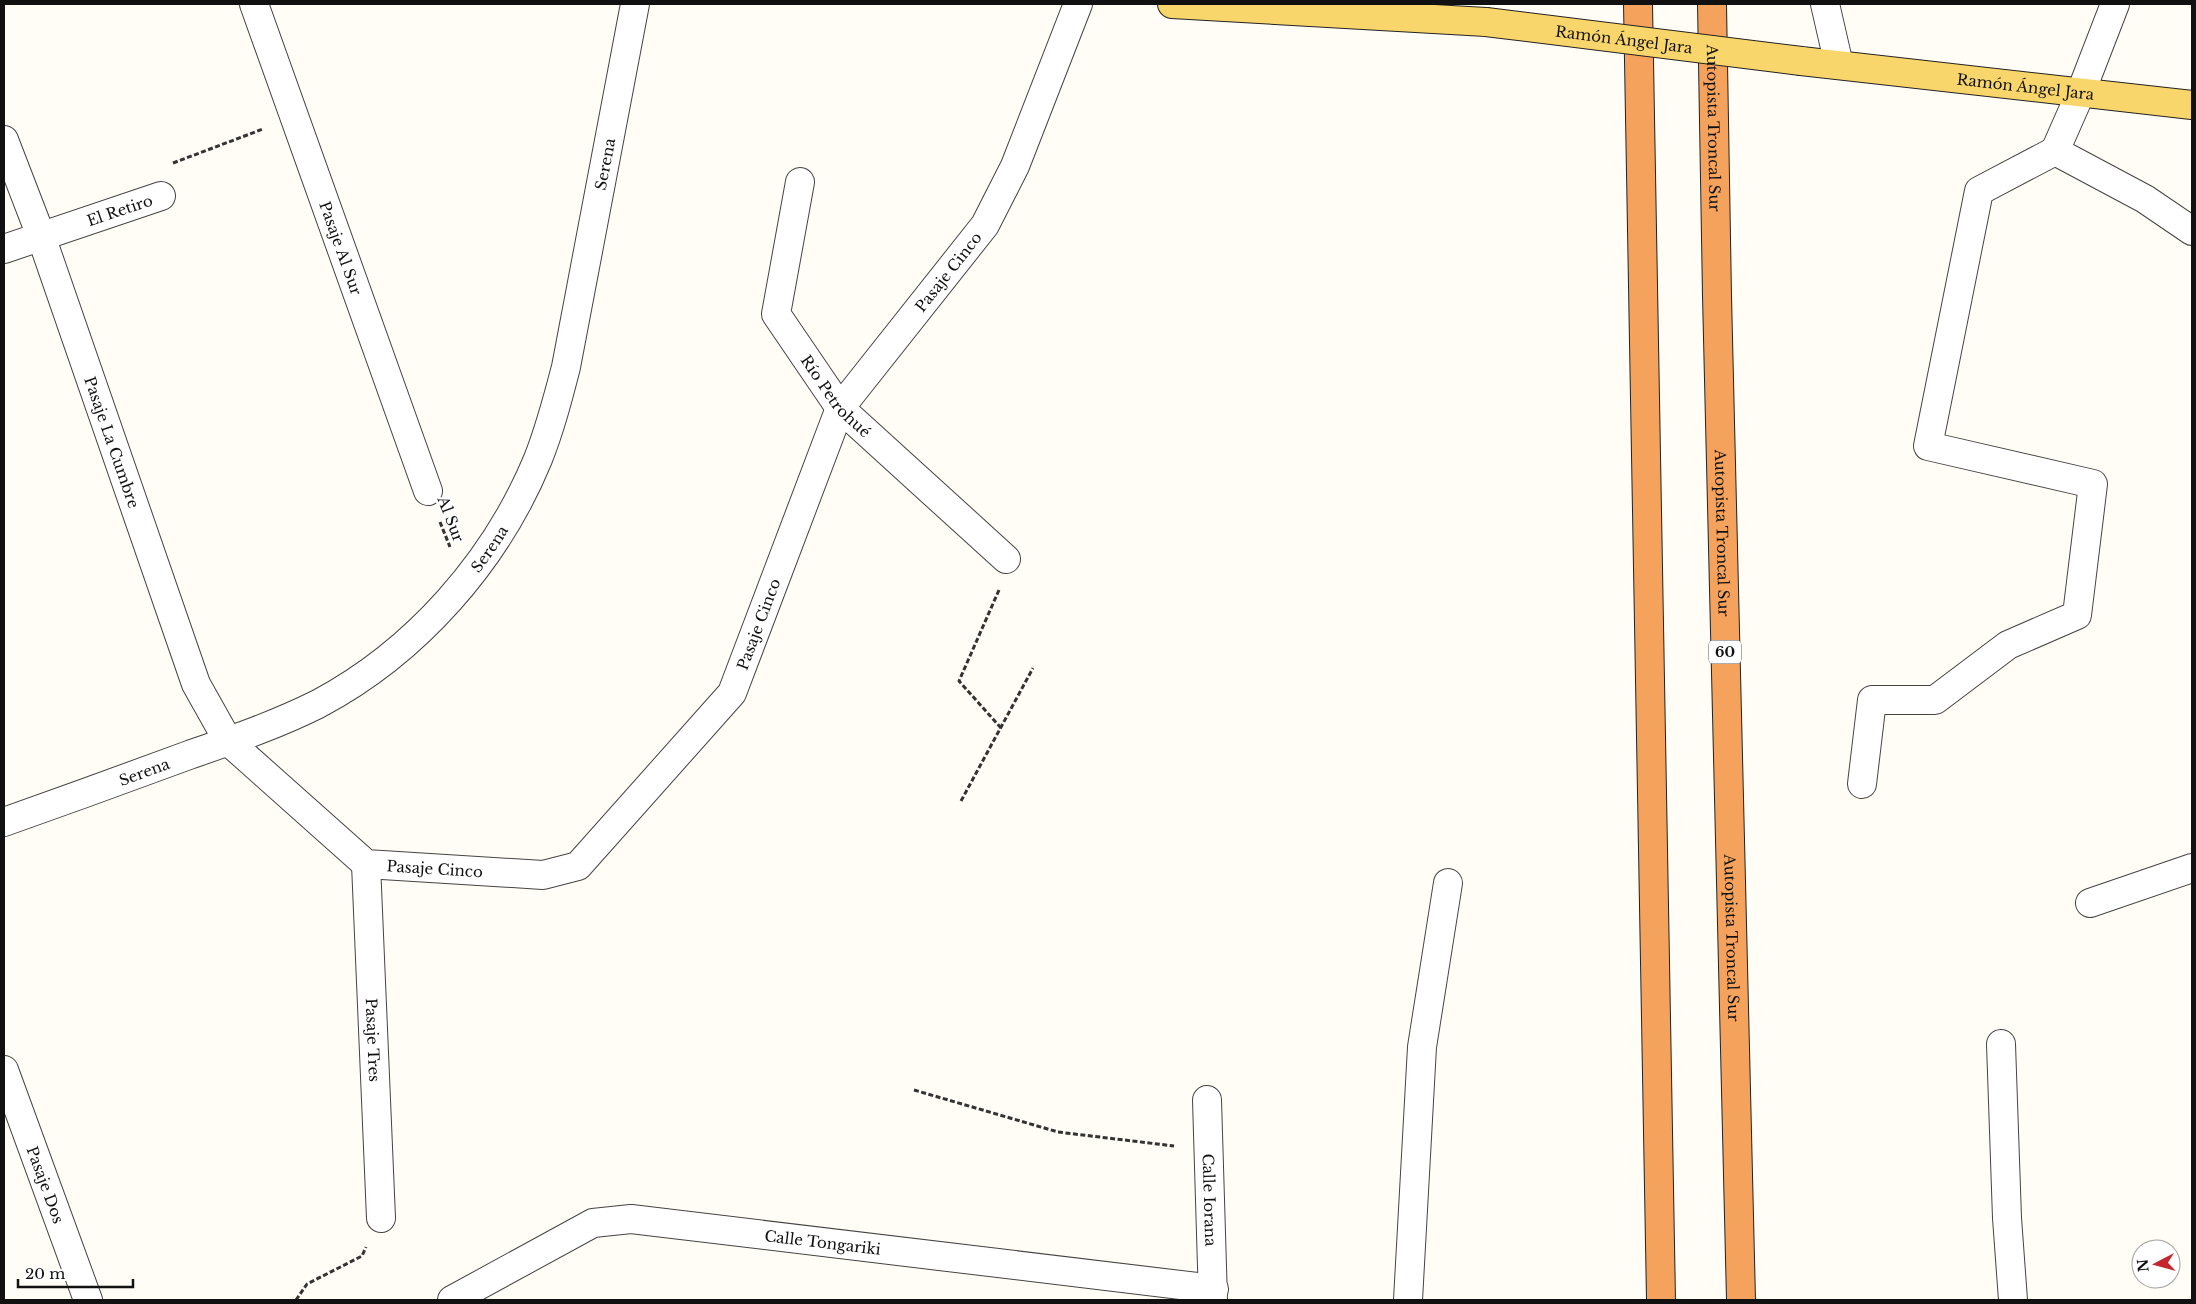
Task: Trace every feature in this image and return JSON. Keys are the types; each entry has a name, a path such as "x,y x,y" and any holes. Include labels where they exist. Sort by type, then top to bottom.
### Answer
{"highway":[{"path":"1638,4 1661,1300"},
{"name":"Autopista Troncal Sur","path":"1712,4 1716,296 1741,1300"}],"main road":[{"name":"Ramón Ángel Jara","path":"1172,4 1486,22 1801,61 2192,105"}],"street":[{"name":"Pasaje Al Sur","path":"254,4 296,117 428,491"},
{"name":"Serena","path":"4,822 274,724 319,703 361,677 405,643 432,618 464,583 492,544 517,502 538,459 554,413 566,367 635,4"},
{"name":"Pasaje Cinco","path":"228,741 366,864 543,875 578,866 732,693 840,408 985,225 1015,166 1078,4"},
{"path":"1825,4 1839,65"},
{"path":"1862,784 1872,700 1935,700 2008,645 2078,615 2093,484 1928,446 1980,191 2055,151 2081,92 2115,4"},
{"name":"Pasaje La Cumbre","path":"4,140 41,236 196,684 228,741"},
{"path":"2055,151 2145,199 2192,231"},
{"name":"Río Petrohué","path":"800,182 776,314 840,408 1006,559"},
{"name":"El Retiro","path":"4,249 161,196"},
{"name":"Pasaje Tres","path":"366,864 381,1218"},
{"path":"2090,903 2192,868"},
{"path":"1408,1300 1422,1047 1448,883"},
{"path":"2001,1044 2007,1218 2013,1300"},
{"name":"Pasaje Dos","path":"4,1070 88,1300"},
{"name":"Calle Iorana","path":"1208,1100 1213,1295"},
{"name":"Calle Tongariki","path":"452,1300 482,1292 593,1223 631,1219 1213,1295"}],"path":[{"name":"El Retiro","path":"161,196 167,165 296,117"},
{"name":"Al Sur","path":"428,491 464,583"},
{"path":"1001,728 959,681 1004,581 1006,559"},
{"path":"962,801 1032,668"},
{"path":"914,1090 1058,1132 1210,1151"},
{"path":"296,1300 306,1284 362,1256 381,1218"}]}
